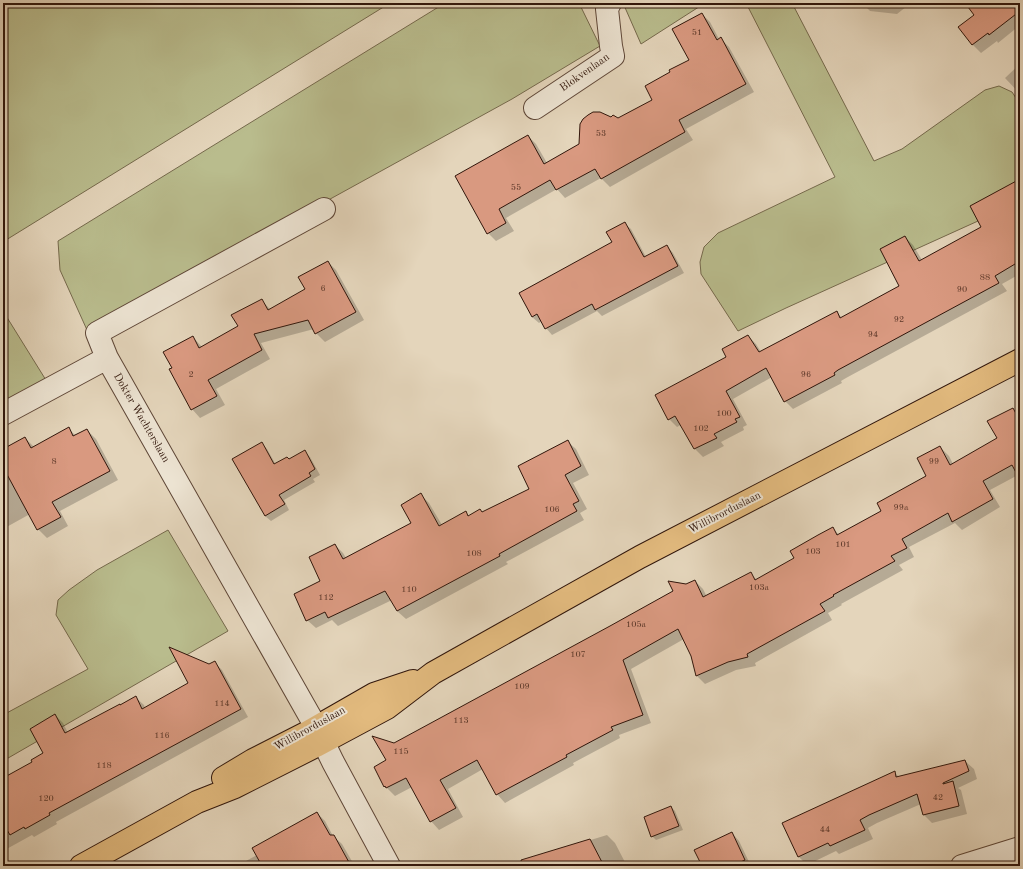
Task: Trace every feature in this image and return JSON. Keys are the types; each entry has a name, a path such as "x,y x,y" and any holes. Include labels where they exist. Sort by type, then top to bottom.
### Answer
{"main road":[{"name":"Willibrorduslaan","path":"81,866 197,802 235,787 320,734 387,708 433,673 640,557 1020,360"}],"street":[{"name":"Blokvenlaan","path":"535,108 613,56 607,9 610,3"},
{"name":"Dokter Wachterslaan","path":"324,209 97,333 107,358 320,734 333,762 389,866"},
{"path":"3,414 107,358"},
{"path":"962,866 1020,848"}],"green space":[{"path":"3,3 390,3 3,243"},
{"path":"445,3 579,3 600,46 512,99 292,220 87,330 60,270 58,241"},
{"path":"623,3 705,3 641,44"},
{"path":"746,3 792,3 874,161 902,149 985,90 999,86 1012,92 1020,104 1020,202 738,331 701,274 700,262 704,247 718,233 835,177"},
{"path":"3,311 49,385 3,409"},
{"path":"168,530 228,631 3,761 3,715 88,669 56,615 58,600 69,590 97,570"}],"building":[{"path":"965,3 1020,3 1020,11 989,35 988,33 972,45 958,27 974,15"},
{"path":"702,13 717,40 721,37 746,84 679,120 685,132 601,179 595,169 556,190 550,180 499,209 506,223 487,234 455,176 528,135 544,164 579,144 580,124 583,119 593,112 600,112 611,117 613,115 618,118 652,100 645,86 670,72 669,70 689,60 672,29"},
{"path":"1020,179 1020,261 995,276 999,283 838,370 834,373 835,375 784,402 766,368 726,391 740,417 735,419 737,422 714,434 717,438 694,449 675,416 668,420 655,395 726,357 722,349 748,335 759,352 837,311 840,318 899,286 880,249 905,236 919,261 981,227 970,206"},
{"path":"625,222 644,257 667,245 678,266 595,310 592,304 545,329 537,314 532,317 519,293 612,242 606,232"},
{"path":"328,261 356,312 315,334 308,320 254,334 262,350 208,380 217,396 191,410 169,369 172,368 163,352 193,336 199,348 238,326 231,315 262,299 268,310 305,289 298,277"},
{"path":"1013,408 1020,421 1020,480 1012,465 983,481 993,499 952,522 948,513 902,539 907,548 891,556 895,561 833,595 834,596 820,604 825,611 747,654 748,657 728,662 696,676 691,656 678,629 623,660 643,715 611,727 613,730 566,755 567,757 496,795 477,760 440,780 456,808 430,822 406,778 386,788 385,786 384,787 374,767 386,760 372,736 394,743 673,591 668,581 686,584 695,580 703,597 751,572 755,580 794,558 790,551 818,535 833,527 837,535 881,511 877,503 926,476 917,458 940,446 950,465 997,438 987,421"},
{"path":"69,427 73,436 87,429 110,471 52,502 61,517 37,530 3,467 3,449 25,437 31,448"},
{"path":"568,440 581,466 565,475 579,501 573,504 577,511 499,554 500,556 397,611 385,591 328,618 325,612 306,621 294,594 320,581 309,557 335,544 343,559 411,523 401,505 421,493 439,526 466,511 468,516 480,509 482,512 529,489 518,466"},
{"path":"262,442 274,464 287,457 289,459 305,450 315,469 309,473 311,476 279,495 285,504 265,516 232,459"},
{"path":"169,647 209,664 215,661 241,709 49,813 50,815 25,829 24,827 10,835 3,823 3,778 32,762 31,760 43,753 30,729 55,714 65,733 136,696 142,709 188,683"},
{"path":"965,760 969,771 943,783 953,781 959,806 923,815 917,794 860,820 865,830 830,846 828,843 798,857 782,823 895,771 896,777"},
{"path":"671,806 679,826 651,837 644,817"},
{"path":"317,812 330,835 334,835 351,866 262,866 252,848"},
{"path":"732,832 745,860 732,866 702,866 694,850"},
{"path":"590,839 604,866 522,866 521,860"}]}
